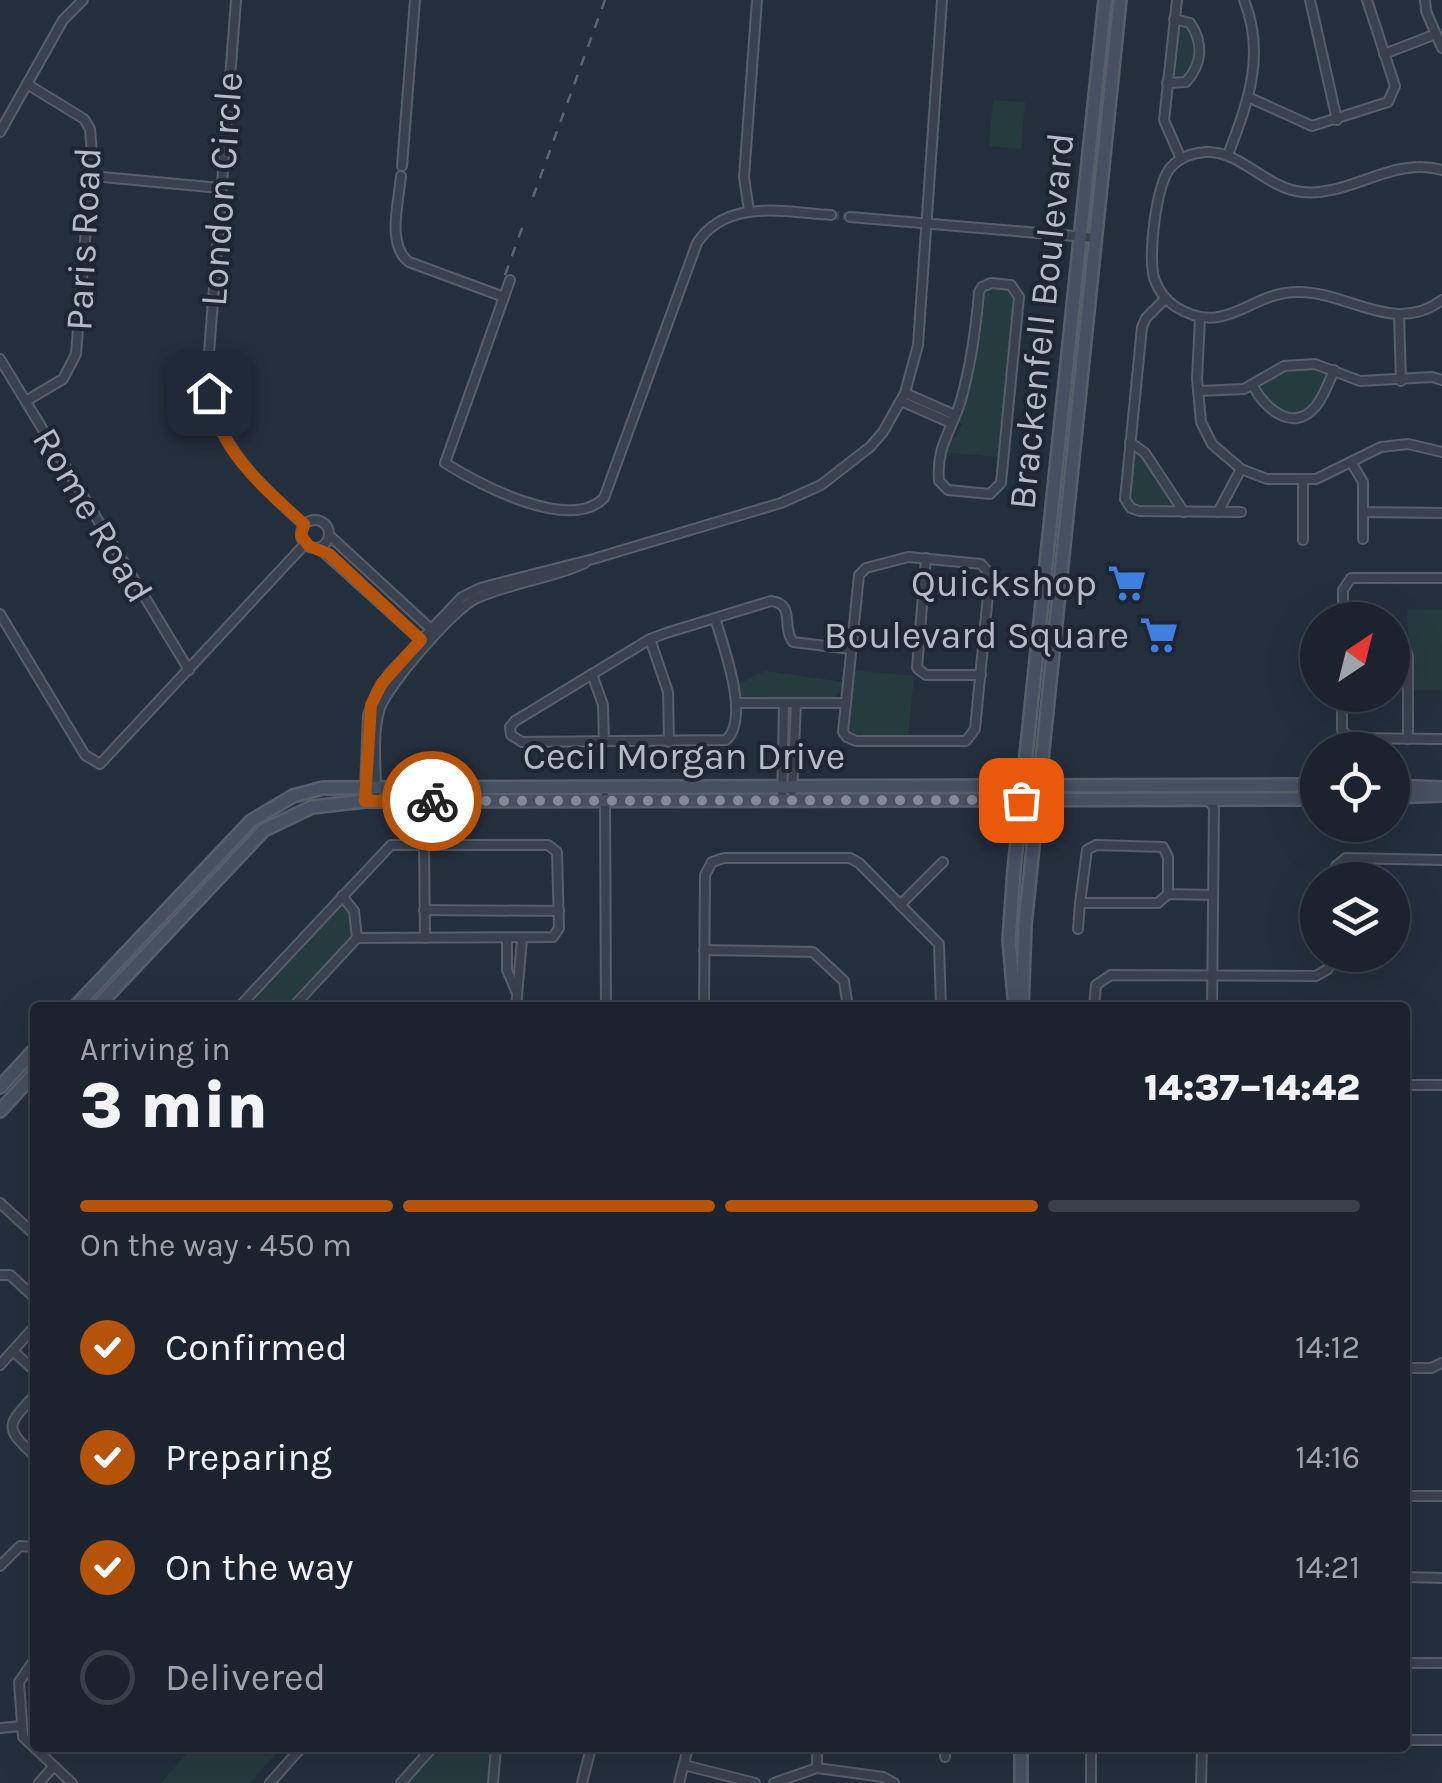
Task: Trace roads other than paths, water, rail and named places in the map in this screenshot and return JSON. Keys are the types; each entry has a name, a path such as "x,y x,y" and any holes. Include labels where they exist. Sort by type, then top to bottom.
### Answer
{"street":[{"path":"0,132 63,20 83,0"},
{"name":"London Circle","path":"236,0 208,366 210,398 237,458 304,524"},
{"path":"415,0 396,244 409,262 504,296"},
{"path":"749,211 744,177 757,0"},
{"path":"370,801 371,705 382,683 466,604 593,559 805,494 870,448 903,397 918,345 942,0"},
{"name":"Brackenfell Boulevard","path":"1017,1002 1009,928 1105,0"},
{"name":"Brackenfell Boulevard","path":"1019,1002 1120,0"},
{"path":"1176,0 1164,124 1182,158"},
{"path":"1228,156 1254,75 1256,43 1244,0"},
{"path":"1310,0 1337,120"},
{"path":"1248,97 1308,126 1385,104 1393,97 1396,86 1367,0"},
{"path":"1425,0 1442,48"},
{"path":"1168,82 1186,82 1198,62 1198,34 1190,23 1174,19"},
{"path":"1384,54 1436,34"},
{"name":"Paris Road","path":"26,402 63,379 76,354 92,176 90,129 84,119 27,84"},
{"path":"1442,170 1398,168 1330,190 1305,192 1271,183 1228,156 1206,152 1182,158 1168,171 1158,203 1152,268 1165,299 1200,318 1234,315 1270,296 1292,292 1325,294 1364,309 1399,315 1422,311 1442,300"},
{"path":"92,176 220,188"},
{"path":"510,280 445,463 492,490 519,500 573,510 599,504 604,498 696,243 714,223 749,211 831,215"},
{"path":"850,216 1096,238"},
{"path":"988,283 1010,285 1020,297 1001,482 994,492 952,490 941,484 940,449 953,419 973,348 980,289 988,283"},
{"path":"1165,299 1143,324 1125,496 1128,505 1139,512 1242,512"},
{"path":"1399,315 1401,380"},
{"path":"1200,318 1199,414 1208,437 1241,470 1268,479 1303,480 1326,476 1376,448 1401,444 1440,452 1442,437"},
{"name":"Rome Road","path":"0,359 189,670"},
{"path":"1198,391 1253,386 1284,366 1319,364 1360,381 1432,377 1442,380"},
{"path":"1253,386 1262,402 1279,415 1300,416 1316,405 1334,370"},
{"path":"903,397 953,419"},
{"path":"1130,442 1145,453 1184,512"},
{"path":"1351,462 1363,482 1363,540"},
{"path":"1218,512 1241,470"},
{"path":"1303,480 1303,540"},
{"path":"1363,512 1442,513"},
{"path":"424,643 319,548 305,544 301,536 304,524 313,519 323,522 330,536 434,631"},
{"path":"319,548 330,536"},
{"path":"0,614 85,756 100,764 305,544"},
{"path":"904,558 926,558 981,564 989,570 976,730 966,740 852,741 844,732 861,572 904,558"},
{"path":"926,558 917,668 926,675 981,675"},
{"path":"1343,602 1343,590 1350,578 1442,578"},
{"path":"715,618 734,682 736,703 734,730 726,740 518,742 510,731 515,721 650,638 715,618 778,601 787,611 788,635 793,642 851,649"},
{"path":"650,638 668,692 669,742"},
{"path":"592,674 603,706 604,742"},
{"path":"736,703 846,704"},
{"path":"784,703 787,800"},
{"path":"787,786 795,746 796,703"},
{"path":"1410,739 1442,739"},
{"path":"783,746 795,746"},
{"path":"1212,1002 1214,785"},
{"path":"1039,792 1300,785"},
{"name":"Cecil Morgan Drive","path":"80,1002 240,831 264,811 308,791 371,786 1023,786 1039,792"},
{"path":"605,786 606,1002"},
{"path":"1410,788 1442,792"},
{"path":"1039,792 1214,803 1300,800"},
{"name":"Cecil Morgan Drive","path":"102,1002 264,830 312,807 370,801 1021,800 1039,792"},
{"path":"1410,795 1442,792"},
{"path":"244,1002 390,845 552,847 559,857 558,928 552,937 357,938 298,1002"},
{"path":"424,845 424,938"},
{"path":"1078,928 1085,852 1094,845 1163,846 1168,858 1168,894"},
{"path":"704,1002 708,866 720,858 850,858 939,944 941,1002"},
{"path":"1341,862 1346,858 1442,860"},
{"path":"900,905 943,862"},
{"path":"1080,903 1158,903 1168,894 1213,895"},
{"path":"342,896 354,911 357,938"},
{"path":"424,910 559,911"},
{"path":"507,938 507,970 516,991"},
{"path":"516,1002 522,938"},
{"path":"704,950 813,952 844,981 847,1002"},
{"path":"1095,1002 1096,985 1106,976 1322,972"},
{"path":"0,1087 30,1054"},
{"path":"0,1110 30,1078"},
{"path":"1410,1085 1442,1085"},
{"path":"0,1203 30,1230"},
{"path":"0,1275 10,1275 30,1293"},
{"path":"0,1365 30,1331"},
{"path":"12,1351 30,1367"},
{"path":"1410,1368 1442,1363"},
{"path":"30,1400 10,1427 13,1436 30,1451"},
{"path":"1410,1496 1442,1496"},
{"path":"0,1566 20,1546 30,1547"},
{"path":"1410,1577 1442,1578"},
{"path":"1410,1663 1442,1663"},
{"path":"30,1666 19,1682 22,1726 30,1747"},
{"path":"0,1728 22,1726"},
{"path":"1410,1740 1442,1740"},
{"path":"36,1752 72,1783"},
{"path":"270,1783 297,1752"},
{"path":"400,1783 428,1752"},
{"path":"492,1783 496,1752"},
{"path":"582,1783 590,1752"},
{"path":"679,1783 687,1752"},
{"path":"817,1752 818,1768"},
{"path":"1020,1783 1021,1752"},
{"path":"1091,1783 1092,1752"},
{"path":"1201,1783 1202,1752"},
{"path":"684,1764 755,1783"},
{"path":"39,1783 53,1767"},
{"path":"774,1783 818,1768 894,1783"}],"tunnel":[{"path":"831,215 850,217"}],"railway":[{"path":"533,197 605,0"},
{"path":"505,275 525,220"}],"place":[{"name":"Quickshop","path":"1127,583"},
{"name":"Boulevard Square","path":"1159,635"}]}
